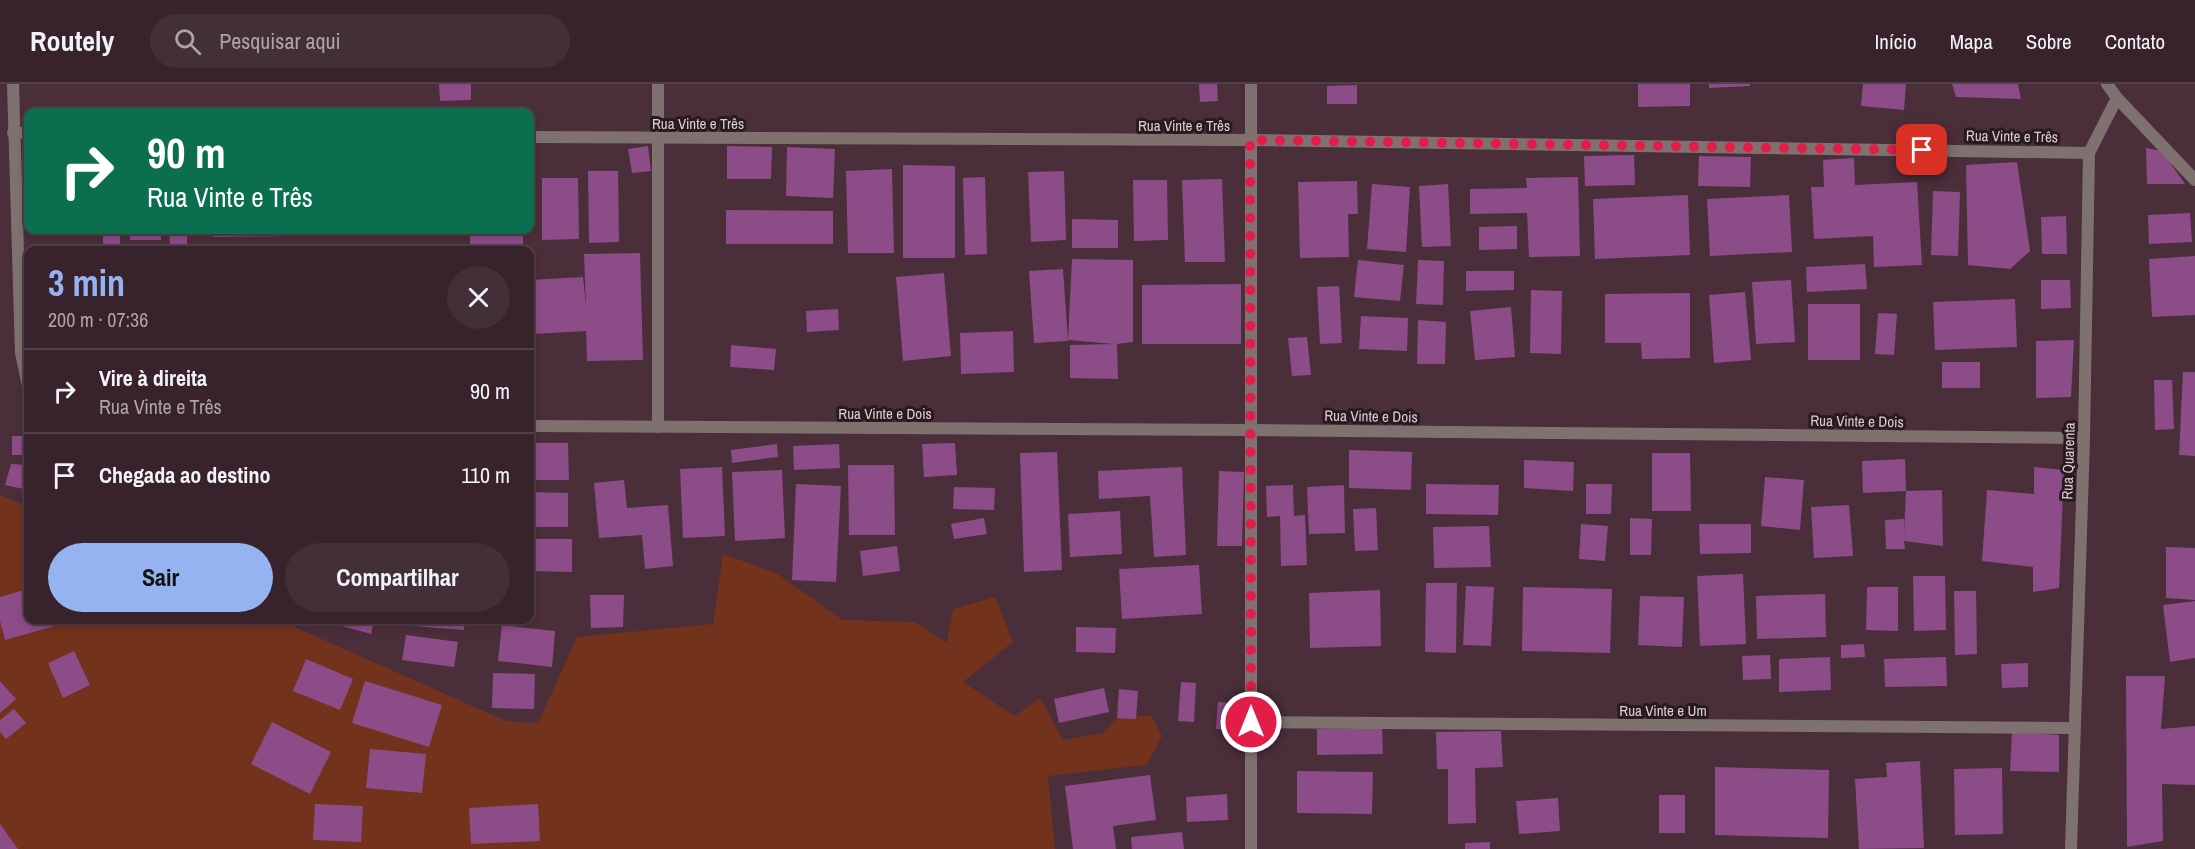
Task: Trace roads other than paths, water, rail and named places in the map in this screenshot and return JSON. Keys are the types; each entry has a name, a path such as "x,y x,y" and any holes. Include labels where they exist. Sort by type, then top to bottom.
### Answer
{"street":[{"path":"13,84 21,353 24,367"},
{"path":"658,84 658,427"},
{"path":"1251,84 1251,849"},
{"path":"2107,84 2117,98 2195,180"},
{"name":"Rua Quarenta","path":"2071,849 2084,438 2089,153 2117,98"},
{"path":"14,133 24,133"},
{"name":"Rua Vinte e Três","path":"534,137 1250,140 2089,153"},
{"name":"Rua Vinte e Dois","path":"534,426 2084,438"},
{"name":"Rua Vinte e Um","path":"1251,722 2074,728"}]}
